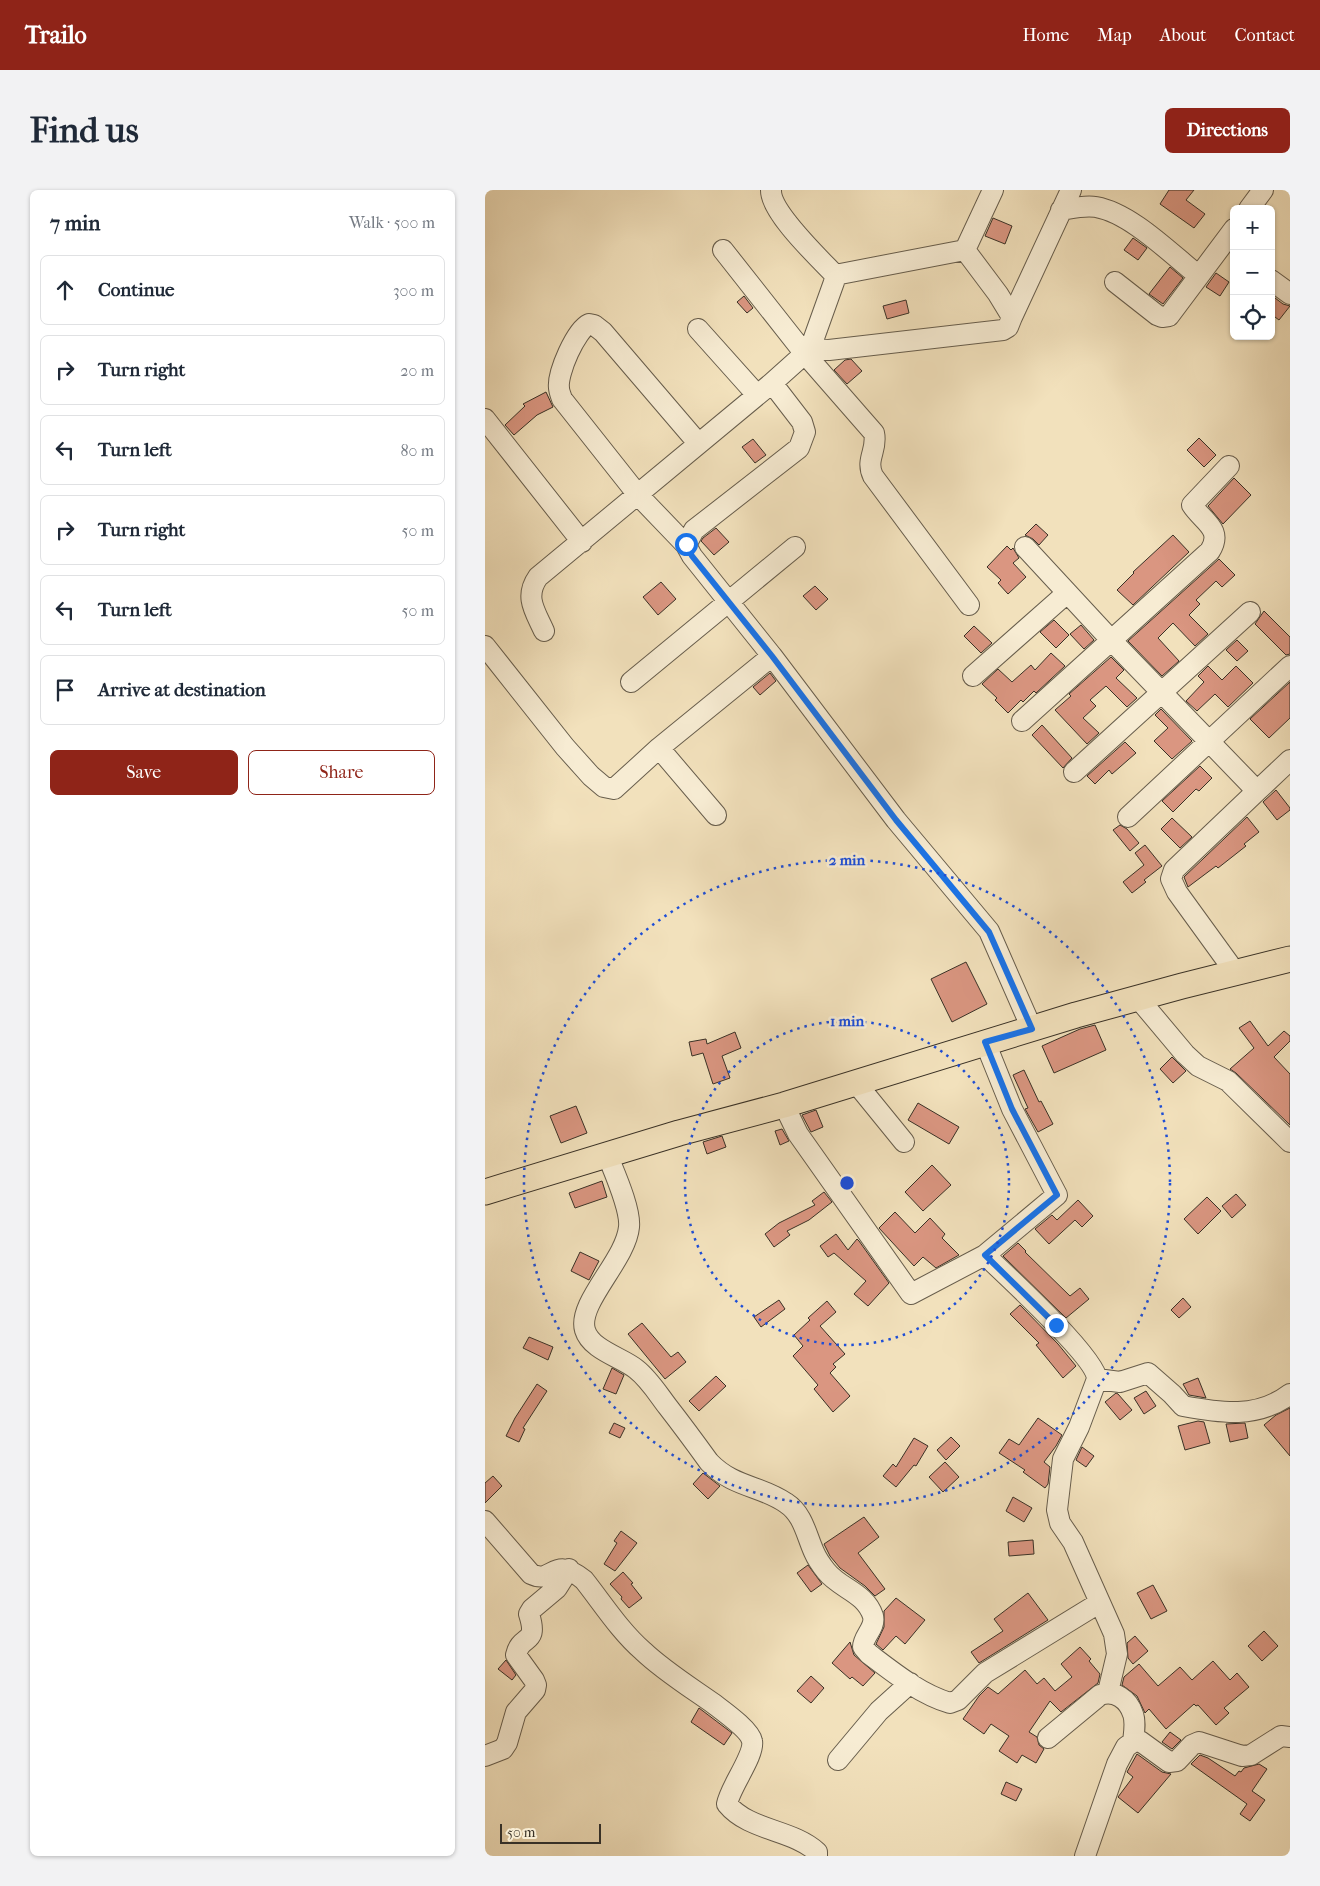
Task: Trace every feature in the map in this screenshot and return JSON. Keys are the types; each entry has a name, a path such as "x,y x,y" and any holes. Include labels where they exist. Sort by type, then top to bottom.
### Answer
{"main road":[{"path":"485,1192 607,1154 784,1105 985,1042 1138,998 1290,958"}],"street":[{"path":"771,190 772,200 777,209 807,246 835,275"},
{"path":"965,250 993,190"},
{"path":"807,352 1003,330 1007,327 1012,317 1071,190"},
{"path":"1252,205 1263,190"},
{"path":"1061,210 1095,206 1119,214 1199,276"},
{"path":"723,250 874,433 876,440 869,468 873,476 883,492 969,605"},
{"path":"835,275 965,250"},
{"path":"965,250 999,294 1012,317"},
{"path":"1115,282 1157,315 1166,317 1172,314 1199,276 1227,252"},
{"path":"544,631 531,599 531,591 538,577 807,352 835,275"},
{"path":"1275,283 1290,294"},
{"path":"698,443 603,332 594,325 589,324 581,329 560,374 559,387 562,399 638,495 686,544 692,556 772,656 896,820 989,932 1032,1029"},
{"path":"686,544 694,530 799,448 805,432 802,422 698,329"},
{"path":"485,419 582,542"},
{"path":"1022,722 1210,551 1215,542 1215,533 1192,505 1229,466"},
{"path":"631,682 795,547"},
{"path":"1025,547 1112,642 1257,791"},
{"path":"973,676 1067,593"},
{"path":"1074,772 1250,612"},
{"path":"485,646 565,748 591,776 605,787 614,789 659,748 772,656"},
{"path":"1128,817 1290,666"},
{"path":"659,748 716,815"},
{"path":"1235,972 1177,892 1171,878 1174,870 1290,760"},
{"path":"1138,998 1185,1054 1198,1066 1228,1081 1290,1142"},
{"path":"784,1105 798,1134 911,1294 985,1255 1057,1195 1012,1109 985,1042"},
{"path":"856,1082 903,1142"},
{"path":"607,1154 628,1213 629,1226 626,1242 613,1268 587,1307 584,1321 585,1331 592,1341 601,1348 637,1369 718,1472 727,1478 778,1498 797,1512 815,1554 827,1572 835,1580 856,1592 872,1615 873,1622 870,1632 863,1641 863,1647 869,1654 910,1684 940,1700 950,1703 957,1700 985,1673 1099,1603"},
{"path":"985,1255 1080,1350 1097,1374 1097,1379 1079,1427 1063,1459 1057,1510 1060,1523 1073,1542 1114,1634 1117,1646 1108,1692"},
{"path":"1097,1379 1120,1382 1148,1373 1183,1406 1215,1412 1252,1412 1280,1401 1290,1394"},
{"path":"485,1521 531,1574 544,1577 562,1568 569,1570 584,1580 631,1640 644,1653 722,1710 749,1734 753,1741 751,1752 728,1796 727,1804 733,1811 766,1828 810,1846 817,1852 817,1856"},
{"path":"485,1756 503,1749 507,1743 516,1712 535,1690 534,1680 516,1655 517,1650 533,1633 534,1628 529,1614 531,1609 557,1588 569,1570"},
{"path":"838,1760 879,1710 910,1684"},
{"path":"1048,1738 1100,1695 1108,1692 1118,1695 1127,1703 1134,1715 1133,1742"},
{"path":"1085,1856 1117,1764 1126,1747 1133,1742 1140,1741 1169,1762 1177,1761 1192,1745 1199,1742 1242,1756 1251,1755 1281,1736 1290,1735"}],"building":[{"path":"1169,190 1194,190 1186,200 1205,214 1194,228 1160,204"},
{"path":"993,218 1012,226 1005,244 985,236"},
{"path":"1133,238 1147,248 1138,260 1124,250"},
{"path":"1170,267 1183,278 1163,304 1149,294"},
{"path":"1216,273 1229,282 1220,296 1206,287"},
{"path":"744,296 753,308 747,313 737,302"},
{"path":"1275,298 1283,304 1290,306 1279,320 1275,317"},
{"path":"906,300 909,313 887,319 883,306"},
{"path":"851,359 862,371 847,384 834,370 845,360"},
{"path":"546,392 553,407 537,415 514,435 505,425 525,406 523,404"},
{"path":"1199,438 1216,455 1204,467 1187,450"},
{"path":"753,439 766,455 755,463 742,447"},
{"path":"1234,478 1251,495 1223,524 1208,506"},
{"path":"1036,524 1048,535 1039,545 1025,535"},
{"path":"716,528 729,542 714,555 701,541"},
{"path":"1173,535 1189,552 1133,605 1117,590 1133,572"},
{"path":"1007,546 1011,550 1013,548 1019,558 1013,563 1026,577 1008,594 998,583 1001,580 987,567"},
{"path":"1219,559 1235,575 1222,587 1216,581 1196,600 1200,604 1189,615 1208,634 1195,646 1173,623 1158,638 1179,661 1162,676 1128,641"},
{"path":"661,582 676,599 658,615 643,597"},
{"path":"815,586 828,599 816,610 803,596"},
{"path":"1264,611 1290,637 1290,654 1286,655 1255,624"},
{"path":"1054,620 1069,635 1056,648 1040,632"},
{"path":"1081,625 1094,640 1084,649 1070,634"},
{"path":"974,626 992,643 981,653 964,636"},
{"path":"1237,640 1248,651 1237,661 1226,650"},
{"path":"1051,653 1065,666 1036,693 1034,691 1023,702 1021,700 1008,713 995,700 997,698 982,684 998,669 1012,682 1031,665 1035,670"},
{"path":"1111,657 1124,670 1116,678 1137,698 1127,707 1106,686 1090,700 1096,706 1083,718 1099,733 1087,744 1055,710 1071,696 1069,694"},
{"path":"1208,666 1222,680 1236,666 1253,683 1228,707 1215,694 1197,711 1186,701 1204,682 1198,676"},
{"path":"770,673 776,681 760,695 753,687"},
{"path":"1290,682 1290,718 1269,738 1250,719"},
{"path":"1161,709 1192,741 1172,759 1154,741 1168,728 1155,715"},
{"path":"1042,725 1072,758 1063,768 1032,735"},
{"path":"1125,742 1136,753 1112,774 1109,770 1095,784 1087,776"},
{"path":"1200,766 1212,778 1199,791 1196,789 1173,812 1162,801"},
{"path":"1276,790 1290,808 1277,820 1263,802"},
{"path":"1247,817 1259,832 1244,844 1246,846 1218,868 1216,866 1188,887 1184,877"},
{"path":"1172,818 1192,837 1180,848 1161,829"},
{"path":"1120,825 1127,829 1139,843 1130,851 1113,830"},
{"path":"1145,845 1162,866 1144,880 1146,882 1132,893 1123,882 1144,865 1135,853"},
{"path":"966,962 987,1004 952,1022 931,979"},
{"path":"1250,1021 1268,1046 1284,1031 1290,1036 1290,1041 1274,1057 1290,1074 1290,1125 1230,1069 1254,1048 1239,1028"},
{"path":"1095,1025 1106,1050 1054,1073 1042,1046 1080,1029"},
{"path":"735,1032 741,1048 722,1056 730,1078 713,1084 703,1053 692,1056 689,1042 706,1039 707,1044"},
{"path":"1172,1057 1186,1071 1173,1083 1160,1069"},
{"path":"1024,1070 1039,1102 1041,1101 1053,1124 1038,1132 1025,1109 1028,1108 1013,1075"},
{"path":"918,1103 959,1127 949,1144 908,1120"},
{"path":"576,1106 587,1133 561,1143 550,1116"},
{"path":"816,1110 823,1127 811,1132 802,1115"},
{"path":"782,1129 789,1141 780,1145 775,1131"},
{"path":"722,1136 726,1147 707,1154 703,1142"},
{"path":"932,1165 951,1185 923,1211 905,1192"},
{"path":"602,1181 607,1197 575,1208 569,1193"},
{"path":"824,1192 832,1202 809,1220 787,1231 790,1235 774,1247 765,1234 779,1223 815,1205 812,1201"},
{"path":"1236,1194 1246,1205 1232,1218 1222,1206"},
{"path":"1207,1197 1221,1211 1198,1234 1184,1219"},
{"path":"1078,1200 1093,1216 1082,1227 1075,1220 1049,1244 1035,1229 1052,1215 1057,1220"},
{"path":"895,1212 915,1233 930,1218 945,1234 942,1238 959,1255 936,1268 923,1257 914,1266 879,1228"},
{"path":"836,1234 848,1250 857,1239 889,1283 868,1306 854,1294 866,1281 834,1253 828,1257 820,1246"},
{"path":"1018,1243 1070,1296 1080,1288 1089,1299 1066,1318 1003,1256"},
{"path":"580,1252 599,1261 589,1280 571,1271"},
{"path":"1183,1298 1191,1307 1179,1318 1171,1310"},
{"path":"779,1300 785,1309 761,1327 754,1317"},
{"path":"827,1301 836,1312 820,1326 845,1354 833,1364 836,1367 830,1373 850,1396 833,1412 814,1389 818,1385 793,1356 803,1346 794,1335 810,1320 808,1318"},
{"path":"1020,1305 1058,1344 1076,1366 1063,1378 1036,1345 1039,1343 1010,1314"},
{"path":"642,1323 671,1357 678,1352 686,1362 665,1379 628,1334"},
{"path":"529,1337 553,1347 548,1360 523,1348"},
{"path":"612,1368 624,1375 616,1394 603,1389"},
{"path":"716,1376 726,1386 699,1411 689,1401"},
{"path":"1198,1378 1206,1398 1189,1395 1183,1384"},
{"path":"537,1384 547,1391 523,1428 525,1429 519,1442 506,1436"},
{"path":"1146,1391 1156,1406 1144,1414 1134,1398"},
{"path":"1116,1393 1132,1410 1120,1420 1105,1402"},
{"path":"1290,1408 1290,1456 1264,1425 1276,1415"},
{"path":"1038,1418 1062,1435 1044,1462 1050,1467 1048,1484 1045,1488 1023,1472 1025,1470 999,1453 1009,1439 1019,1445"},
{"path":"1198,1421 1204,1422 1210,1443 1185,1450 1178,1426"},
{"path":"614,1423 625,1428 620,1438 609,1433"},
{"path":"1245,1423 1248,1438 1230,1442 1226,1424"},
{"path":"951,1437 960,1446 946,1460 937,1450"},
{"path":"914,1438 928,1446 916,1466 914,1465 896,1487 883,1476 893,1464 896,1467"},
{"path":"1082,1447 1094,1456 1086,1467 1076,1460"},
{"path":"945,1462 959,1477 943,1492 929,1477"},
{"path":"703,1473 720,1486 708,1499 693,1484"},
{"path":"493,1476 502,1486 485,1503 485,1483"},
{"path":"1013,1497 1032,1508 1024,1522 1006,1511"},
{"path":"864,1517 879,1537 858,1553 885,1589 875,1596 865,1586 840,1568 830,1556 824,1544"},
{"path":"621,1531 637,1543 615,1571 604,1564 617,1543 614,1541"},
{"path":"1033,1540 1034,1554 1009,1556 1008,1542"},
{"path":"808,1565 822,1584 811,1592 797,1573"},
{"path":"623,1572 633,1583 631,1584 642,1598 629,1608 610,1584"},
{"path":"1153,1585 1167,1611 1151,1619 1137,1593"},
{"path":"1028,1593 1048,1620 979,1663 971,1652 1003,1631 994,1619"},
{"path":"896,1598 925,1620 905,1644 896,1636 883,1650 876,1644 884,1627 884,1611"},
{"path":"1264,1631 1278,1646 1262,1661 1248,1646"},
{"path":"1135,1636 1148,1651 1133,1664 1128,1658 1127,1643"},
{"path":"850,1642 854,1655 875,1673 863,1686 852,1677 850,1679 832,1663"},
{"path":"1080,1647 1091,1659 1089,1661 1100,1674 1098,1683 1061,1712 1050,1701 1029,1732 1037,1737 1039,1745 1044,1749 1036,1763 1022,1755 1017,1763 999,1751 1009,1736 991,1724 984,1734 963,1719 979,1696 988,1687 998,1694 1025,1670 1037,1684 1044,1678 1055,1691 1072,1677 1061,1664"},
{"path":"506,1660 516,1675 512,1680 498,1669"},
{"path":"1213,1661 1230,1680 1237,1673 1249,1687 1224,1708 1229,1713 1216,1725 1198,1705 1194,1704 1166,1729 1149,1709 1145,1713 1137,1696 1122,1685 1124,1677 1139,1664 1158,1686 1180,1667 1192,1680"},
{"path":"811,1676 824,1688 811,1703 797,1691"},
{"path":"699,1708 732,1733 724,1745 691,1722"},
{"path":"1170,1732 1181,1740 1172,1749 1162,1742"},
{"path":"1137,1754 1162,1772 1171,1774 1138,1813 1118,1797 1133,1777 1127,1772"},
{"path":"1200,1755 1208,1758 1235,1776 1244,1768 1259,1764 1267,1769 1252,1791 1265,1800 1250,1821 1240,1814 1247,1804 1191,1764"},
{"path":"1006,1782 1022,1789 1016,1801 1001,1794"}],"route":[{"path":"686,544 692,556 772,656 896,820 979,918 995,944 1032,1029 985,1042 1012,1109 1057,1195 985,1255 1056,1325"}]}
